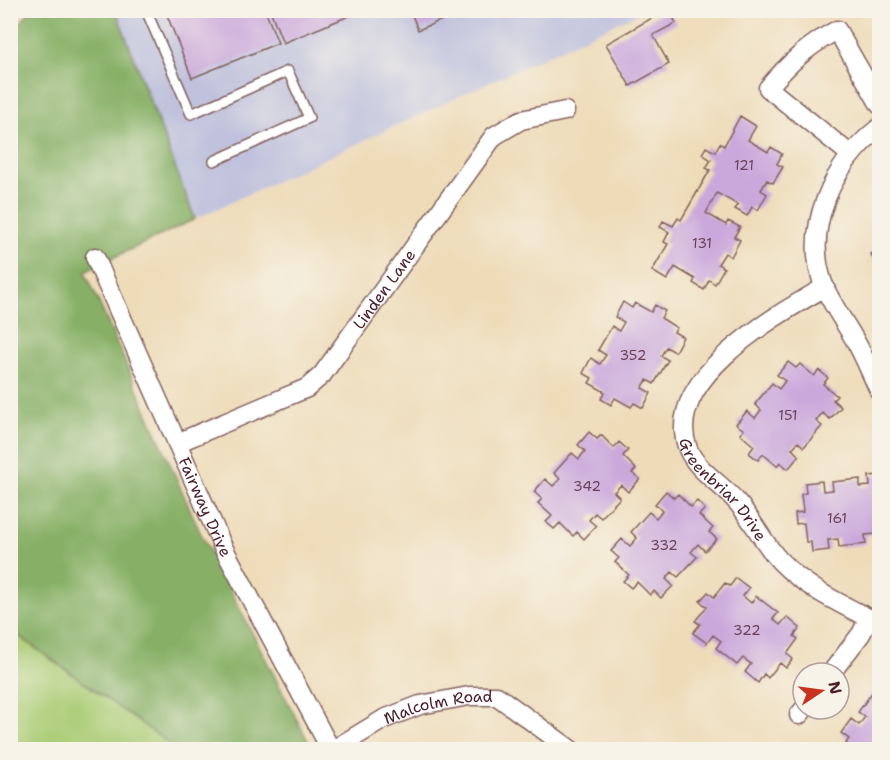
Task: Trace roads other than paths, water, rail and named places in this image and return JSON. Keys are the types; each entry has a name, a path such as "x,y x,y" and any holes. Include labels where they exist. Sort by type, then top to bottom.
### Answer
{"street":[{"path":"851,155 768,88 787,66 814,42 837,30 879,105"},
{"name":"Linden Lane","path":"177,443 307,388 322,375 494,136 521,120 566,111"},
{"path":"879,127 851,155 835,179 825,201 817,232 817,260 825,287 857,345 879,392"},
{"name":"Fairway Drive","path":"95,257 223,547 332,750"},
{"name":"Greenbriar Drive","path":"825,287 746,335 713,368 694,395 685,416 684,432 689,450 698,465 740,504 780,560 802,582 874,621"},
{"path":"840,661 874,621"},
{"name":"Malcolm Road","path":"332,750 384,718 420,705 469,696 497,696 572,750"}],"lane":[{"path":"146,10 191,114 288,71 309,118 214,161"}]}
